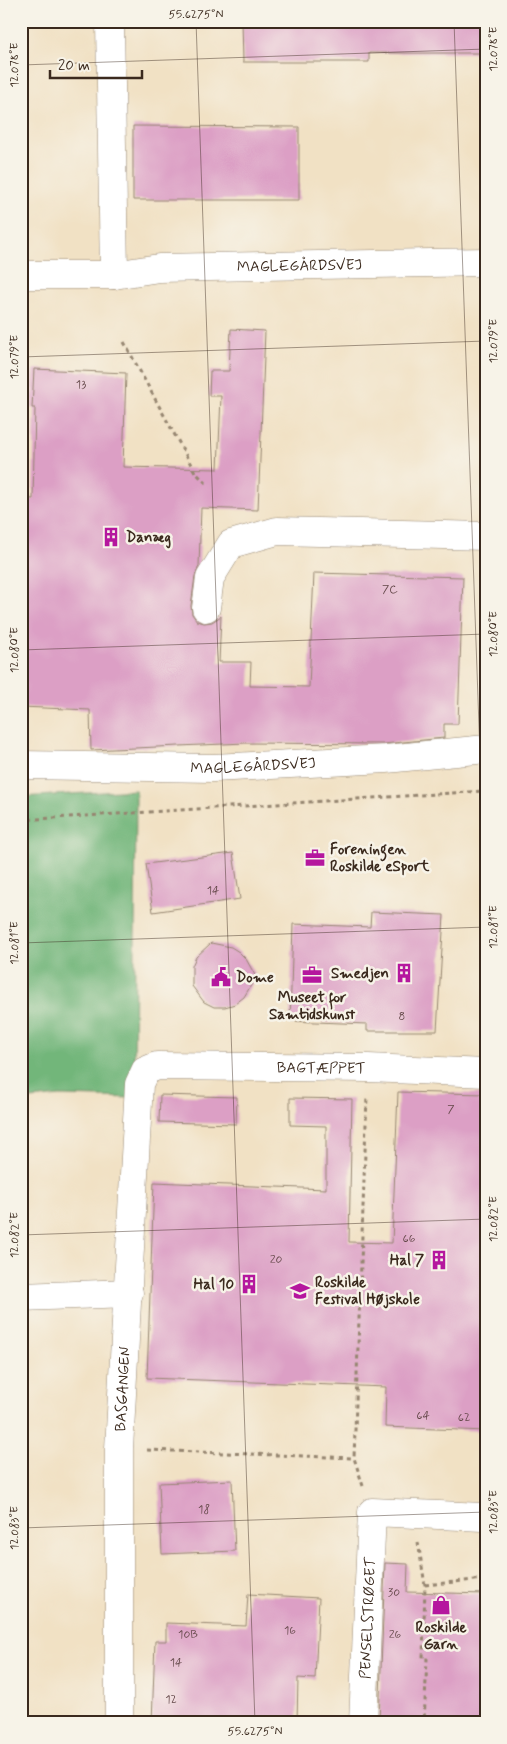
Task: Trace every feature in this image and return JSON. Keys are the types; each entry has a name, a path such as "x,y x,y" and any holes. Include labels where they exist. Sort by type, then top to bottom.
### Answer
{"street":[{"path":"110,21 114,276"},
{"name":"MAGLEGÅRDSVEJ","path":"21,275 114,276 159,268 486,262"},
{"path":"206,608 210,578 231,544 277,531 486,536"},
{"name":"MAGLEGÅRDSVEJ","path":"21,765 213,768 386,758 486,749"},
{"name":"BAGTÆPPET","path":"156,1066 368,1068 486,1073"},
{"name":"BASGANGEN","path":"119,1723 119,1449 139,1084 145,1071 156,1066"},
{"path":"21,1297 129,1293"},
{"path":"372,1512 483,1517"},
{"name":"PENSELSTRØGET","path":"363,1723 372,1512"}],"path":[{"path":"124,342 195,472 206,483"},
{"path":"21,820 486,791"},
{"path":"368,1068 354,1458 372,1512"},
{"path":"119,1449 354,1458"},
{"path":"425,1585 484,1580 482,1549"},
{"path":"422,1572 425,1585 423,1658 427,1659 424,1723"}],"green space":[{"path":"136,790 134,1098 60,1096 21,1100 21,797"}],"building":[{"path":"242,21 486,21 486,53 369,53 369,62 243,62"},
{"path":"133,126 299,127 299,200 133,200"},
{"name":"Danæg","path":"231,329 265,331 258,510 201,508 199,566 195,576 191,606 192,614 197,621 204,623 212,622 221,616 219,662 251,662 250,686 309,687 314,573 463,577 458,724 444,724 444,738 383,744 245,743 91,750 90,710 21,707 21,498 33,499 35,408 32,408 34,369 126,373 123,467 218,469 221,396 209,396 210,371 229,371"},
{"path":"233,853 240,899 153,912 146,864"},
{"path":"371,912 444,915 437,1031 367,1031 367,1024 290,1021 293,924 370,927"},
{"name":"Dome","path":"211,943 231,947 239,952 246,959 256,977 244,997 235,1004 225,1007 214,1007 204,1002 192,986 192,966 196,957"},
{"path":"398,1092 486,1094 486,1431 385,1427 386,1387 147,1378 154,1182 326,1189 326,1126 290,1125 290,1098 352,1099 349,1242 392,1243"},
{"path":"160,1095 237,1097 236,1124 159,1122"},
{"path":"232,1480 235,1551 162,1554 159,1483"},
{"path":"385,1563 408,1564 407,1592 486,1594 483,1723 379,1723"},
{"path":"248,1594 319,1598 315,1679 298,1678 297,1723 152,1723 155,1641 166,1641 166,1623 246,1626"}],"place":[{"name":"Danæg","path":"111,537"},
{"name":"Foreningen Roskilde eSport","path":"315,858"},
{"name":"Smedjen","path":"404,973"},
{"name":"Museet for Samtidskunst","path":"312,975"},
{"name":"Dome","path":"221,977"},
{"name":"Hal 7","path":"439,1260"},
{"name":"Hal 10","path":"249,1284"},
{"name":"Roskilde Festival Højskole","path":"300,1291"},
{"name":"Roskilde Garn","path":"441,1605"}]}
